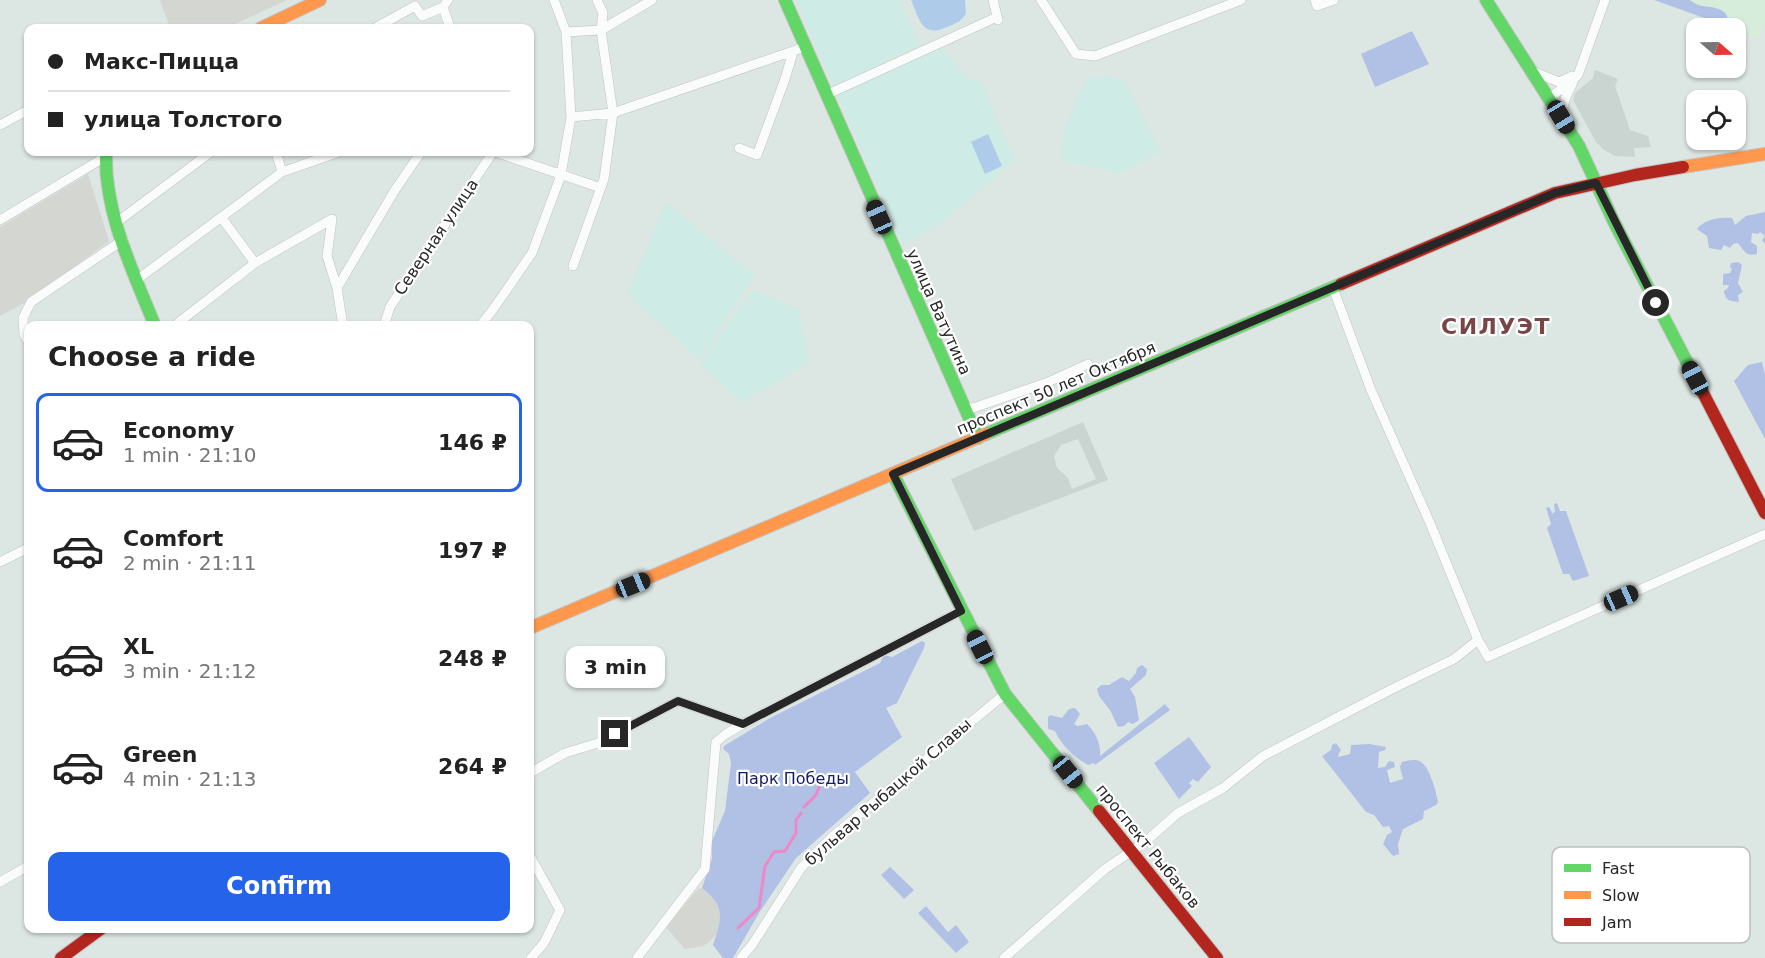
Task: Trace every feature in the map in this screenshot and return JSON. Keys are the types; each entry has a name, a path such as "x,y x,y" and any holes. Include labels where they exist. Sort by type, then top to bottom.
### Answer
{"main road":[{"path":"269,24 320,0"},
{"name":"улица Ватутина","path":"785,0 978,438"},
{"path":"1486,0 1534,72 1582,152 1614,222 1765,513"},
{"name":"проспект 50 лет Октября","path":"534,626 1555,193 1596,183 1765,153"},
{"path":"105,156 106,182 117,222 153,321"},
{"name":"проспект Рыбаков","path":"893,474 1005,694 1217,958"},
{"path":"61,958 95,933"}],"street":[{"path":"484,321 532,253 561,175 571,117 566,32 554,0"},
{"path":"573,266 604,179 613,113 601,30 603,14 597,0"},
{"path":"566,32 601,30 652,0"},
{"path":"826,95 998,18 993,0"},
{"path":"1041,0 1076,54 1095,56 1241,0"},
{"path":"1315,0 1317,6 1334,0"},
{"path":"1561,117 1565,99 1581,69 1605,0"},
{"path":"381,24 413,3 422,16 446,4 449,24"},
{"path":"571,117 613,113 805,47"},
{"path":"739,147 757,155 793,52"},
{"path":"1534,72 1559,82 1566,80 1581,69"},
{"path":"1550,98 1574,80"},
{"path":"0,125 24,112"},
{"path":"0,220 102,156"},
{"path":"117,222 206,156"},
{"path":"277,156 282,172"},
{"path":"138,279 282,172 328,156"},
{"path":"337,288 395,190 418,156"},
{"name":"Северная улица","path":"386,321 390,307 491,156"},
{"path":"506,156 601,188"},
{"path":"221,217 255,264"},
{"path":"181,321 255,264 332,219 327,256 337,288 342,321"},
{"path":"24,334 23,318 31,302 123,240"},
{"path":"1333,288 1371,390 1430,523 1478,640 1488,657 1765,534"},
{"path":"964,408 973,408 1046,382 1088,364"},
{"path":"0,562 24,550"},
{"path":"637,958 705,869 716,742 743,724 961,611"},
{"path":"1004,958 1105,869 1145,842 1172,817 1219,791 1263,756 1454,659 1478,640"},
{"name":"бульвар Рыбацкой Славы","path":"741,958 752,945 801,868 833,836 1005,694"},
{"path":"534,771 565,753 598,743 678,701 743,724"},
{"path":"531,958 544,943 560,910 534,863"},
{"path":"0,882 24,868"}],"shaded area":[{"path":"160,0 287,0 235,24 169,24"},
{"path":"796,0 900,0 920,45 834,86"},
{"path":"911,0 965,0 966,13 955,23 939,30 932,30 919,20"},
{"path":"1654,0 1765,0 1765,22 1759,38 1746,33 1746,18 1704,18"},
{"path":"942,47 968,79 982,83 1015,161 943,222 903,245 836,92"},
{"path":"1595,70 1618,79 1615,86 1630,130 1648,136 1651,147 1634,148 1635,157 1615,156 1603,149 1596,142 1573,100 1575,93 1593,78"},
{"path":"1112,76 1124,81 1162,152 1120,173 1062,160 1060,150 1065,131 1078,94 1087,78"},
{"path":"988,134 1002,166 985,174 971,142"},
{"path":"88,174 109,241 28,301 0,316 0,227"},
{"path":"666,202 755,276 699,360 627,295"},
{"path":"753,290 799,309 809,363 741,403 699,364"},
{"path":"1083,422 1108,480 974,531 951,479","holes":["1078,439 1096,479 1072,489 1068,478 1057,468 1054,456 1061,445"]},
{"path":"702,888 717,903 721,913 720,923 716,935 708,943 685,949 666,927 698,889"}],"green space":[{"path":"1654,0 1689,0 1700,6 1717,8 1724,12 1728,18 1705,18"},
{"path":"1412,31 1429,64 1375,87 1361,54"},
{"path":"1765,212 1765,236 1760,232 1752,233 1751,242 1757,246 1757,254 1753,255 1744,251 1738,243 1733,244 1730,248 1724,245 1721,250 1709,248 1707,236 1697,229 1713,219 1732,218 1735,225 1746,216"},
{"path":"1738,262 1742,265 1738,283 1743,292 1738,295 1739,302 1727,299 1724,291 1729,285 1723,285 1723,274 1730,273 1731,263"},
{"path":"1762,362 1765,375 1765,439 1734,381 1748,365"},
{"path":"1557,503 1560,511 1566,511 1589,576 1573,581 1569,574 1563,574 1547,528 1551,524 1546,508 1549,507 1553,514 1554,504"},
{"name":"Парк Победы","path":"922,641 925,643 924,648 897,703 886,708 902,737 855,772 870,793 796,858 759,913 733,958 723,958 713,945 720,913 715,901 702,888 712,859 712,841 725,811 731,763 729,754 723,749 724,746 770,718 880,663 884,655 892,657"},
{"path":"1142,665 1147,669 1146,675 1130,689 1135,697 1139,720 1133,724 1128,722 1118,727 1097,689 1101,685 1109,685 1122,677 1129,681 1137,668"},
{"path":"1165,704 1170,710 1095,765 1094,763 1088,765 1078,758 1069,751 1055,731 1048,729 1050,715 1062,718 1069,709 1075,708 1080,714 1074,724 1078,726 1087,724 1090,727 1099,743 1100,756"},
{"path":"1189,737 1211,767 1198,782 1193,779 1189,783 1192,786 1179,799 1154,763"},
{"path":"1336,743 1341,750 1338,757 1350,754 1351,745 1369,744 1386,747 1385,750 1379,752 1378,768 1385,767 1389,761 1394,762 1395,767 1387,770 1390,783 1403,779 1400,767 1402,762 1419,761 1430,774 1438,802 1424,811 1423,819 1403,829 1398,844 1399,854 1393,856 1383,844 1387,835 1392,832 1389,826 1383,827 1374,815 1366,812 1322,756"},
{"path":"890,867 914,890 904,899 881,875"},
{"path":"926,906 948,932 956,925 969,942 956,953 918,913"}],"waterway":[{"path":"804,807 816,795 822,780"},
{"path":"738,928 759,908 765,866 774,852 785,851 796,833 796,820 801,813"}],"traffic: fast":[{"path":"785,0 978,438"},
{"path":"1486,0 1579,146 1614,222 1702,391"},
{"path":"106,156 110,197 115,219 129,263 153,321"},
{"path":"986,434 1341,284"},
{"path":"893,474 1005,694 1099,811"}],"traffic: slow":[{"path":"269,24 320,0"},
{"path":"1683,167 1765,154"},
{"path":"534,626 986,434"}],"traffic: jam":[{"path":"1341,284 1555,193 1683,167"},
{"path":"1702,391 1765,513"},
{"path":"1099,811 1217,958"},
{"path":"61,958 95,933"}],"district":[{"name":"СИЛУЭТ","path":"1496,326"}],"route":[{"path":"615,734 678,701 743,724 961,611 893,474 1555,193 1596,183 1656,303"}]}
